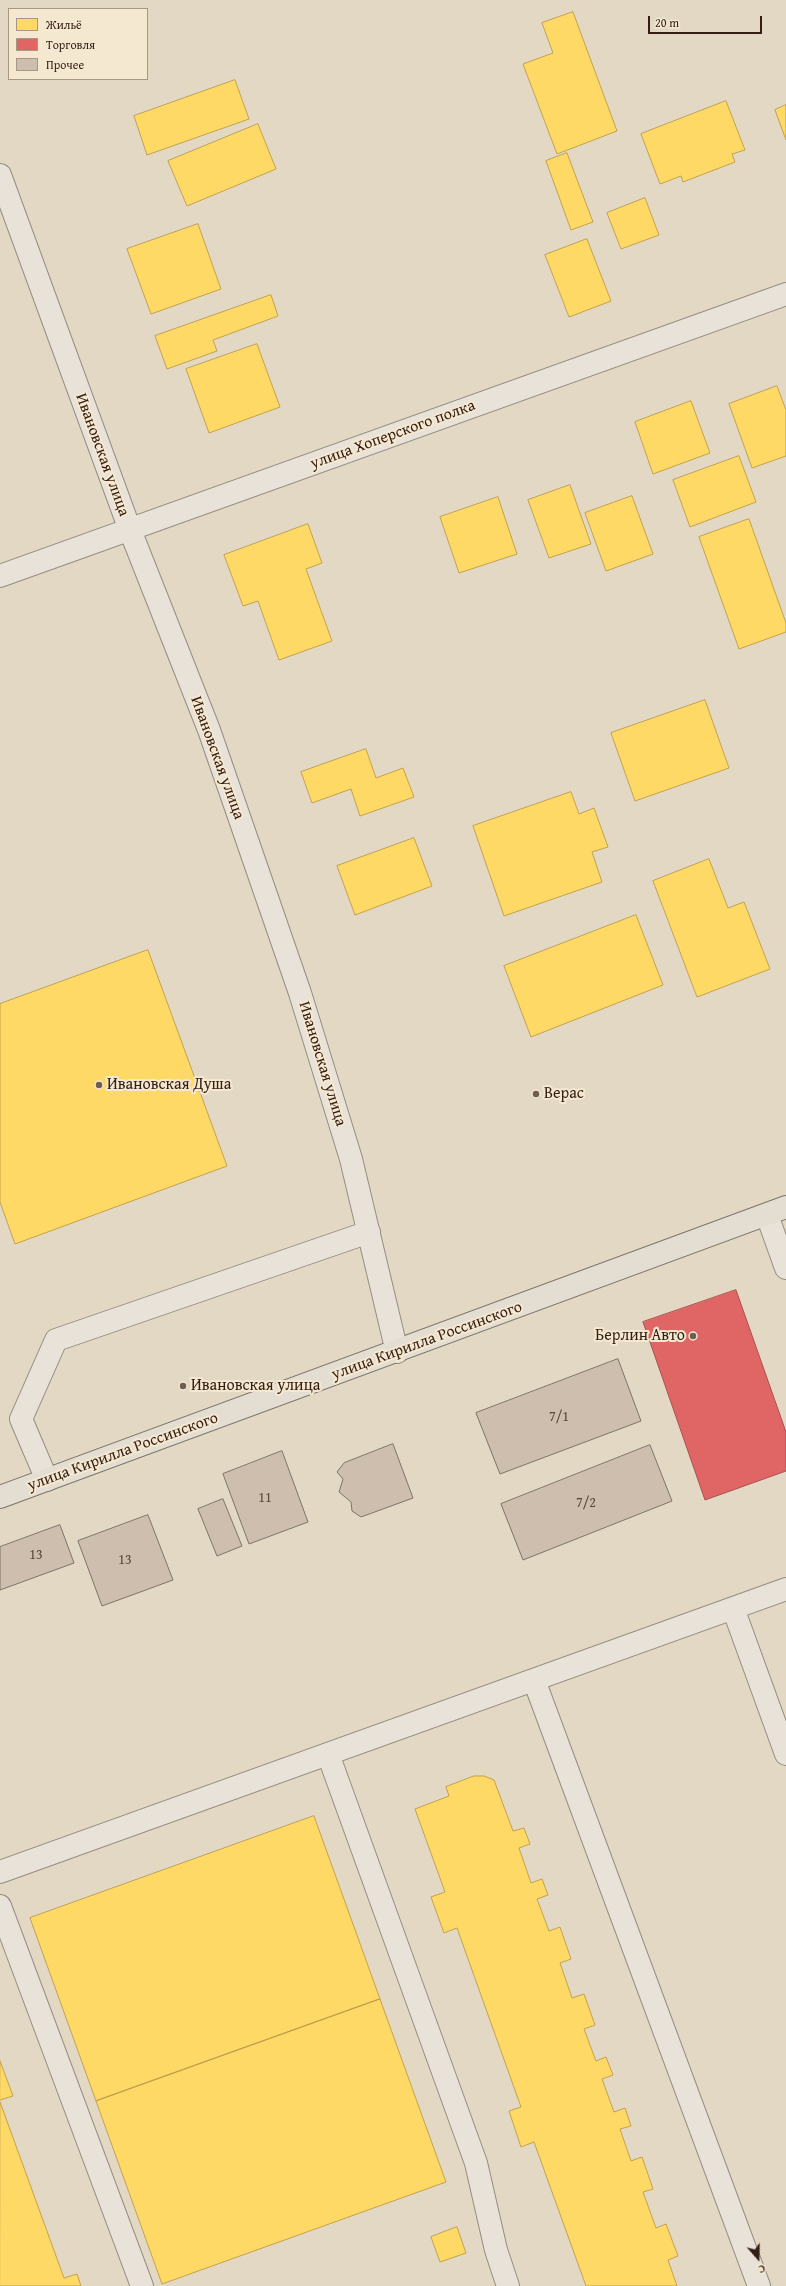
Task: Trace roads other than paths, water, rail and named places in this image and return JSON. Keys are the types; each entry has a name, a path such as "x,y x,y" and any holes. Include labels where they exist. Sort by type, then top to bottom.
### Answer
{"main road":[{"name":"улица Кирилла Россинского","path":"0,1497 777,1211"}],"street":[{"name":"Ивановская улица","path":"0,175 130,530 208,730 300,993 351,1159 397,1352"},
{"name":"улица Хоперского полка","path":"0,576 786,294"},
{"path":"777,1211 786,1268"},
{"path":"47,1480 21,1418 56,1340 369,1232"},
{"path":"0,1872 786,1589"},
{"path":"733,1608 786,1754"},
{"path":"534,1680 759,2286"},
{"path":"328,1754 476,2163 496,2250 508,2286"},
{"path":"0,1906 142,2286"}],"place":[{"name":"Ивановская Душа","path":"99,1085"},
{"name":"Верас","path":"536,1094"},
{"name":"Берлин Авто","path":"693,1336"},
{"name":"Ивановская улица","path":"183,1386"}]}
